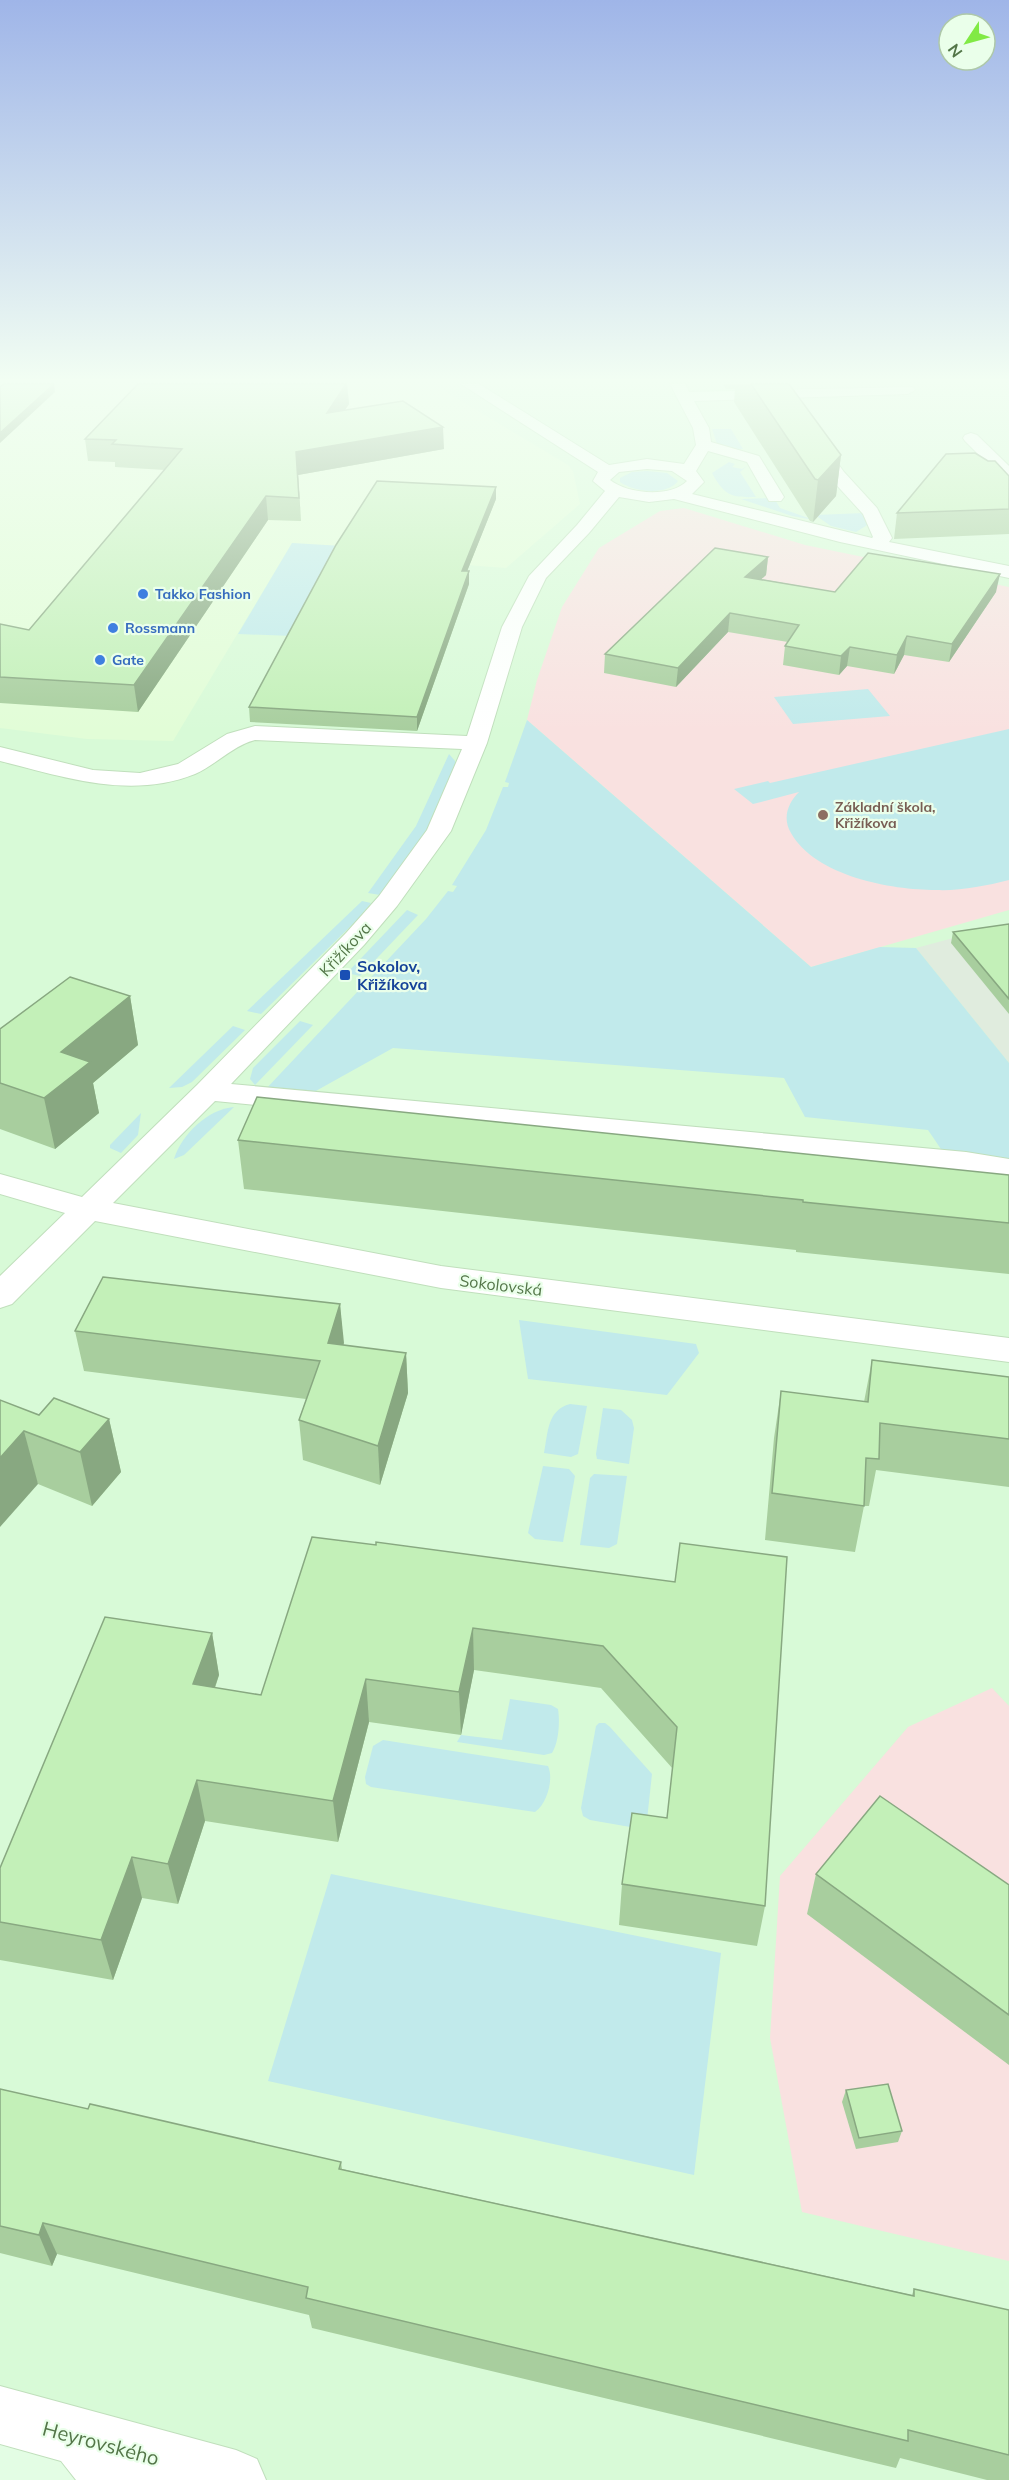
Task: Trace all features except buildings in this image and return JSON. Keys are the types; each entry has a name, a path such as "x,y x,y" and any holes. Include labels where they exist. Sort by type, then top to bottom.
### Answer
{"street":[{"name":"Křižíkova","path":"0,1296 208,1091 388,902 439,831 476,743 512,627 538,576 583,529 606,500"},
{"name":"Křižíkova","path":"583,529 635,500"},
{"path":"694,500 778,522 1009,572"},
{"path":"732,500 778,522"},
{"path":"860,500 871,512 883,538 876,544"},
{"path":"0,754 104,779 127,780 171,774 187,769 201,762 230,740 255,733 476,743"},
{"path":"208,1091 966,1162 1009,1169"},
{"name":"Sokolovská","path":"0,1184 87,1209 441,1277 1009,1350"},
{"name":"Heyrovského","path":"0,2415 96,2459 236,2480"}],"shaded area":[{"path":"0,500 1009,500 1009,2480 114,2480 0,2415"},
{"path":"0,500 579,500 580,504 506,568 292,543 173,741 87,739 0,728"},
{"path":"743,500 775,500 780,508 814,520 792,516"},
{"name":"Základní škola, Křižíkova","path":"684,508 805,545 1009,587 1009,910 811,967 527,720 537,680 562,607 599,548 660,511"},
{"path":"865,513 869,524 856,532 831,526 815,515"},
{"path":"292,543 343,546 293,636 238,634"},
{"path":"868,689 890,716 793,724 774,697"},
{"path":"527,720 811,967 880,947 916,948 1009,1063 1009,1162 945,1155 928,1130 805,1117 784,1078 393,1048 305,1097 264,1091 426,919 448,891 453,892 457,886 452,885 486,830 503,787 508,787 509,783 505,782"},
{"path":"1009,729 1009,880 973,888 945,890 898,887 856,878 836,870 817,860 802,848 788,827 788,811 799,792 753,804 734,789 768,781 770,783"},
{"path":"449,754 455,761 455,765 450,783 434,817 380,895 368,893 416,826"},
{"path":"362,901 371,903 358,919 261,1014 247,1011"},
{"path":"407,910 418,915 360,976 347,973"},
{"path":"1009,923 1009,1063 916,948"},
{"path":"300,1021 313,1025 255,1085 250,1079 253,1068"},
{"path":"233,1026 245,1030 192,1082 182,1087 169,1088"},
{"path":"234,1107 184,1155 174,1159 189,1133 205,1118"},
{"path":"141,1113 138,1135 121,1153 110,1148 110,1145"},
{"path":"519,1320 696,1344 699,1353 667,1395 528,1379"},
{"path":"570,1404 587,1406 578,1454 571,1457 544,1453 553,1417 562,1407"},
{"path":"603,1408 621,1410 632,1420 634,1428 629,1464 597,1459"},
{"path":"543,1466 569,1469 575,1476 563,1542 535,1539 528,1533"},
{"path":"594,1474 627,1476 617,1544 609,1548 580,1545 590,1478"},
{"path":"992,1688 1009,1706 1009,2261 802,2212 770,2038 780,1876 908,1727"},
{"path":"510,1699 551,1705 558,1709 558,1731 552,1753 544,1755 457,1742 461,1735 502,1740"},
{"path":"599,1723 605,1723 610,1727 652,1774 647,1820 636,1828 590,1820 583,1816 581,1808 596,1726"},
{"path":"383,1740 548,1766 550,1784 548,1791 543,1803 535,1812 371,1787 366,1784 365,1777 373,1746"},
{"path":"331,1874 721,1953 694,2175 268,2081"}],"place":[{"name":"Takko Fashion","path":"143,594"},
{"name":"Rossmann","path":"113,628"},
{"name":"Gate","path":"100,660"},
{"name":"Základní škola, Křižíkova","path":"823,815"},
{"name":"Sokolov, Křižíkova","path":"345,975"}]}
